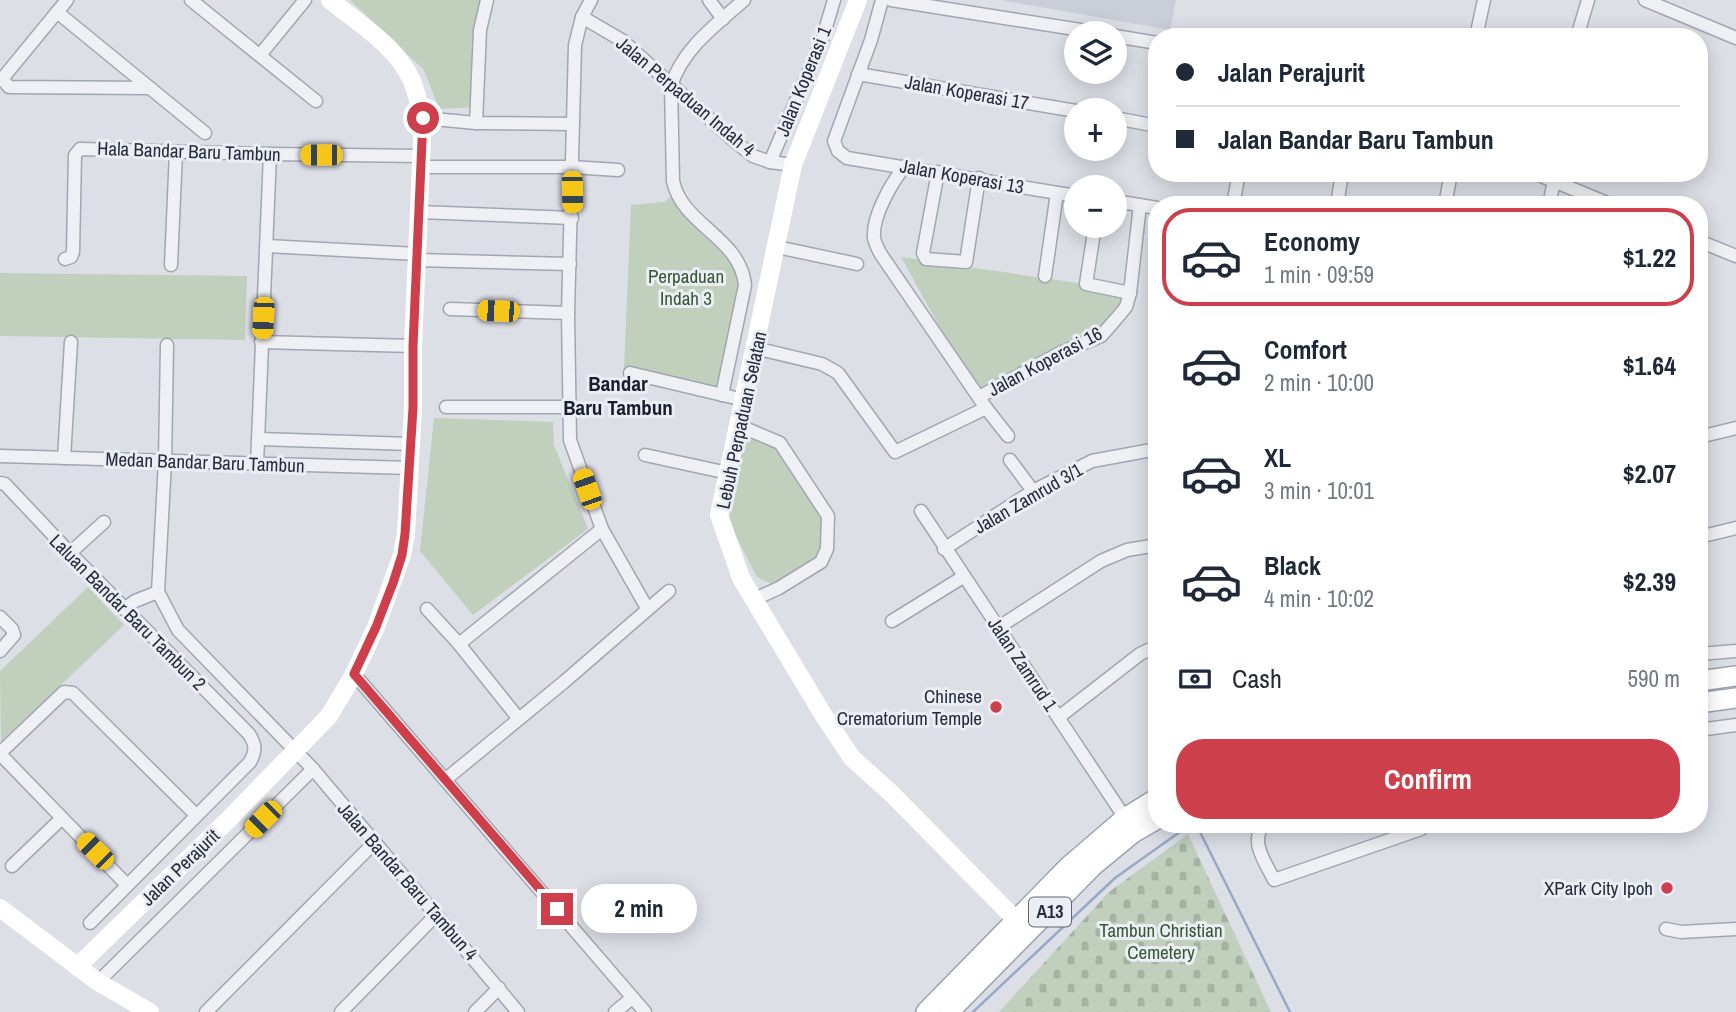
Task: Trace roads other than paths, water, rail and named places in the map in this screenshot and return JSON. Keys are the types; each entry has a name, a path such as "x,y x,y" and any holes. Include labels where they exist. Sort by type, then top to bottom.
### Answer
{"main road":[{"path":"1708,680 1736,676"},
{"path":"1708,702 1735,699"},
{"name":"A13","path":"926,1012 1069,866 1125,818 1148,804"},
{"name":"A13","path":"949,1012 1093,866 1148,824"}],"street":[{"path":"67,0 2,79 9,87 150,88"},
{"path":"191,0 316,101"},
{"path":"260,55 305,0"},
{"name":"Jalan Perajurit","path":"77,967 296,752 329,716 354,674 376,627 402,555 410,468 423,118 413,83 401,61 330,0"},
{"path":"476,122 480,30 487,0"},
{"path":"591,0 582,18 575,45 568,313 570,440 601,529 647,608"},
{"path":"709,0 723,19"},
{"path":"722,395 745,285 744,271 727,245 683,205 676,194 673,181 671,86 687,53 744,0"},
{"name":"Jalan Koperasi 1","path":"770,162 822,40 834,0"},
{"name":"Lebuh Perpaduan Selatan","path":"858,0 793,165 740,426 719,514 741,578 852,758 891,793 1017,921"},
{"path":"858,74 872,40 882,0"},
{"path":"891,0 1064,27"},
{"path":"1478,28 1484,0"},
{"path":"1580,28 1588,0"},
{"path":"1645,0 1736,38"},
{"path":"57,12 205,133"},
{"name":"Jalan Perpaduan Indah 4","path":"582,18 623,41 753,156 770,162 793,165"},
{"path":"1127,38 1148,42"},
{"name":"Jalan Koperasi 17","path":"858,74 1064,109"},
{"name":"Jalan Koperasi 13","path":"858,74 834,141 838,151 847,158 1064,194"},
{"path":"423,118 573,124"},
{"path":"1127,120 1148,124"},
{"name":"Hala Bandar Baru Tambun","path":"65,259 71,257 73,252 75,155 77,150 83,148 618,170"},
{"path":"171,265 176,152"},
{"path":"257,464 270,154"},
{"path":"905,166 891,183 876,221 874,238 880,253 1008,436"},
{"path":"938,172 923,253 926,259 965,262 979,178"},
{"path":"1555,182 1590,196"},
{"path":"1045,276 1057,193"},
{"path":"1127,203 1148,206"},
{"name":"Jalan Koperasi 16","path":"755,348 822,364 838,373 895,452 1060,354 1101,336 1126,307 1140,205"},
{"path":"419,212 572,218"},
{"path":"1093,238 1086,284 1130,293"},
{"path":"1708,245 1736,256"},
{"path":"267,246 570,264"},
{"path":"777,247 857,264"},
{"path":"450,309 568,313"},
{"path":"64,458 71,342"},
{"path":"261,342 413,346"},
{"path":"124,609 135,601 159,592 167,345"},
{"path":"630,373 744,400"},
{"path":"446,407 569,407"},
{"path":"740,426 780,443 828,516 827,550 821,562 779,588 755,599"},
{"path":"1708,435 1736,428"},
{"path":"258,439 411,444"},
{"name":"Jalan Zamrud 3/1","path":"944,549 1033,491 1092,461 1148,451"},
{"name":"Medan Bandar Baru Tambun","path":"0,456 410,468"},
{"path":"645,456 728,473"},
{"path":"1010,460 1033,491"},
{"name":"Laluan Bandar Baru Tambun 2","path":"0,483 5,484 255,743 255,753 250,762 196,815"},
{"name":"Jalan Zamrud 1","path":"921,511 1125,818"},
{"path":"70,554 104,522"},
{"path":"1708,535 1736,528"},
{"path":"459,644 601,529"},
{"path":"999,627 1101,561 1127,550 1148,546"},
{"path":"892,621 963,577"},
{"path":"446,779 668,591"},
{"name":"Jalan Bandar Baru Tambun 4","path":"159,592 178,630 313,769 518,1012"},
{"path":"427,609 519,719"},
{"path":"0,617 12,629 14,635 0,651"},
{"path":"1059,717 1148,650"},
{"path":"1708,653 1736,651"},
{"path":"354,674 645,1012"},
{"path":"90,923 196,815 73,693 64,692 0,753 127,885"},
{"path":"1708,729 1736,725"},
{"path":"99,982 313,769"},
{"path":"12,866 62,818"},
{"path":"1259,833 1257,843 1274,880 1409,833"},
{"path":"206,1012 375,842"},
{"path":"0,908 77,967 150,1012"},
{"path":"341,1012 436,915"},
{"path":"1666,929 1681,932 1736,929"},
{"path":"475,1012 499,988"},
{"path":"615,1012 632,998"}],"waterway":[{"path":"973,1012 1115,878 1178,833"},
{"path":"1200,833 1290,1012"}],"place":[{"name":"Chinese Crematorium Temple","path":"996,707"},
{"name":"XPark City Ipoh","path":"1667,888"}],"district":[{"name":"Bandar Baru Tambun","path":"618,396"}],"park label":[{"name":"Perpaduan Indah 3","path":"686,287"},
{"name":"Tambun Christian Cemetery","path":"1161,941"}]}
